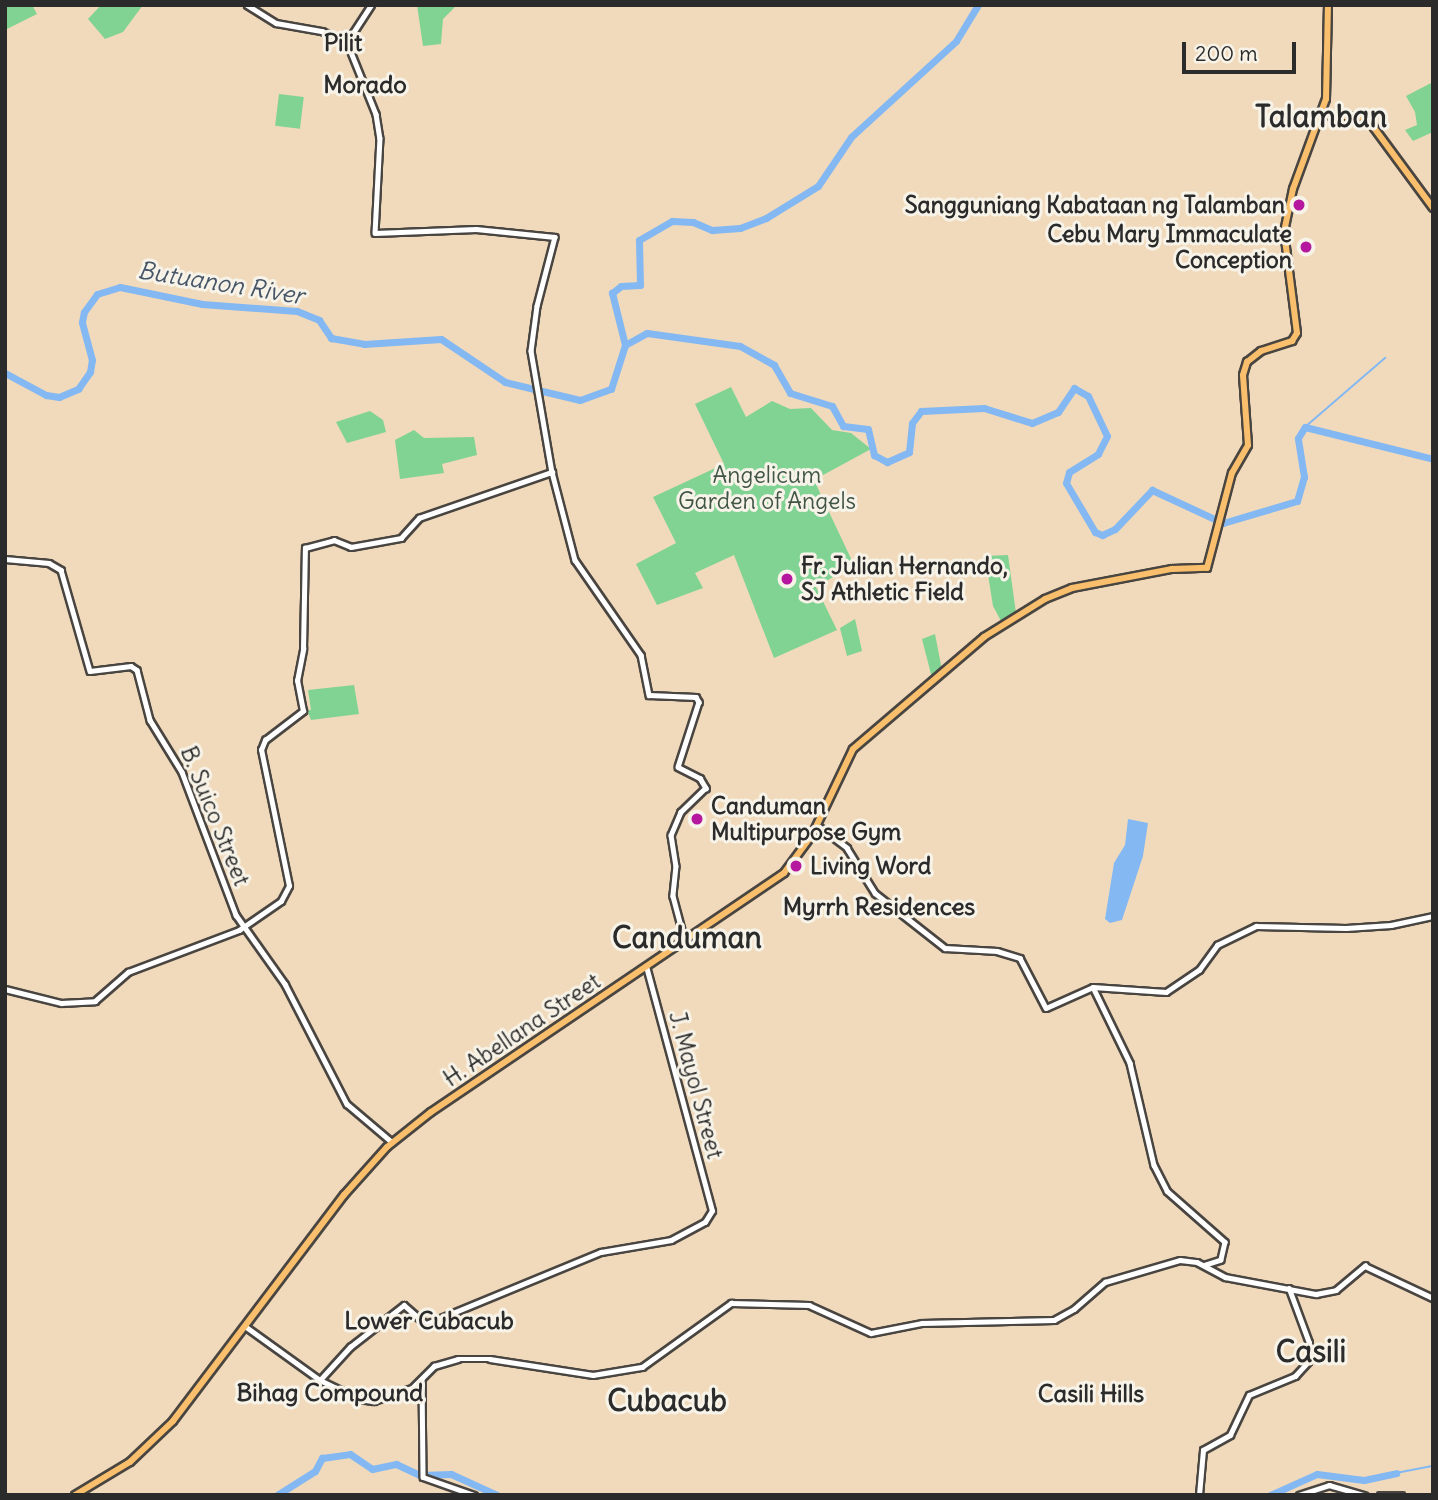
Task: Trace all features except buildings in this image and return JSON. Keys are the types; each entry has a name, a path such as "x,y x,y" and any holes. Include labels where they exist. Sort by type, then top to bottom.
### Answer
{"main road":[{"path":"1328,5 1328,79 1321,115 1366,117 1376,137 1398,157 1433,208"},
{"name":"H. Abellana Street","path":"75,1495 114,1474 160,1435 348,1190 393,1142 784,873 799,858 853,749 995,628 1072,588 1172,569 1206,569 1232,473 1248,445 1243,375 1247,362 1261,351 1292,341 1297,333 1284,232 1293,189 1321,115"}],"street":[{"path":"247,5 276,23 330,33 347,42 376,114 380,138 375,233 476,229 555,237 537,306 531,351 552,472 575,560 641,655 648,694 696,697 699,702 678,767 700,778 706,788 681,813 671,835 676,866 672,894 685,941"},
{"path":"347,42 371,5"},
{"path":"5,989 61,1003 95,1001 128,972 243,927 274,907 289,890 261,750 265,740 303,711 297,681 303,649 305,548 334,540 356,547 401,537 419,518 552,472"},
{"name":"B. Suico Street","path":"5,559 49,563 61,570 90,671 131,666 137,670 150,720 183,772 209,852 243,927 285,984 346,1104 393,1142"},
{"path":"817,825 856,859 875,893 945,948 997,951 1020,958 1044,1007 1093,987 1166,992 1199,970 1217,945 1256,926 1346,928 1391,925 1433,916"},
{"name":"J. Mayol Street","path":"320,1380 350,1347 404,1305 426,1324 601,1252 690,1234 712,1211 646,967"},
{"path":"1093,987 1130,1063 1154,1165 1167,1191 1226,1242 1221,1260 1206,1265"},
{"path":"245,1326 320,1380 359,1399 374,1401 412,1388 434,1366 458,1359 490,1359 593,1375 642,1367 731,1303 809,1304 871,1333 922,1323 996,1323 1062,1316 1090,1292 1134,1270 1180,1259 1206,1265 1225,1277 1289,1290 1330,1292 1365,1266 1433,1298"},
{"path":"1199,1495 1203,1450 1230,1435 1249,1395 1295,1376 1308,1362 1309,1343 1289,1290"},
{"path":"422,1377 423,1475 474,1495"},
{"path":"1299,1495 1329,1485 1365,1495"},
{"path":"1380,1495 1402,1495"}],"green space":[{"path":"5,5 32,5 37,14 5,30"},
{"path":"101,5 143,5 123,32 105,39 88,19"},
{"path":"417,5 457,5 443,19 441,44 423,46"},
{"path":"1433,82 1433,132 1413,141 1405,130 1417,125 1415,112 1406,96"},
{"path":"279,94 304,97 300,129 275,126"},
{"name":"Angelicum Garden of Angels","path":"731,387 746,417 772,401 790,409 811,408 832,430 851,433 871,449 814,480 854,565 816,587 837,630 774,658 734,555 695,573 703,588 657,605 636,564 676,543 653,497 724,464 695,404"},
{"path":"370,411 383,420 386,432 347,443 336,422"},
{"path":"414,430 424,438 474,437 477,455 442,464 444,473 400,479 395,440"},
{"path":"1008,555 1016,613 1001,621 993,606 985,556"},
{"path":"855,619 862,651 847,656 840,628"},
{"path":"935,634 942,670 932,678 922,639"},
{"path":"354,685 359,714 311,720 307,710 311,710 308,690"}],"water":[{"path":"1128,819 1148,823 1143,856 1122,920 1110,923 1105,919 1114,863 1125,845"}],"waterway":[{"path":"625,345 612,293 621,286 640,285 639,240 672,221 693,222 712,230 740,228 766,218 818,186 851,137 956,41 978,5"},
{"name":"Butuanon River","path":"5,373 46,395 59,397 78,389 90,372 92,360 82,322 84,312 97,294 120,287 202,304 297,311 319,320 331,338 364,344 441,339 505,382 580,400 611,389 625,345 647,333 740,346 774,365 790,393 832,406 843,426 868,429 874,455 887,462 909,452 912,423 921,411 984,408 1032,423 1058,412 1074,388 1088,396 1107,436 1098,454 1069,472 1066,483 1095,532 1102,535 1115,529 1152,490 1223,523 1297,501 1304,477 1298,438 1305,427 1433,459"},
{"path":"1305,427 1385,358"},
{"path":"277,1495 315,1471 322,1458 350,1454 372,1469 396,1464 420,1475 451,1474 497,1495"},
{"path":"1396,1473 1433,1466"},
{"path":"1270,1495 1317,1474 1364,1480 1396,1473"}],"place":[{"name":"Sangguniang Kabataan ng Talamban","path":"1299,205"},
{"name":"Cebu Mary Immaculate Conception","path":"1306,247"},
{"name":"Fr. Julian Hernando, SJ Athletic Field","path":"787,579"},
{"name":"Canduman Multipurpose Gym","path":"697,819"},
{"name":"Living Word","path":"796,866"}],"district":[{"name":"Pilit","path":"343,43"},
{"name":"Morado","path":"365,85"},
{"name":"Talamban","path":"1321,116"},
{"name":"Myrrh Residences","path":"879,907"},
{"name":"Canduman","path":"687,937"},
{"name":"Lower Cubacub","path":"429,1321"},
{"name":"Casili","path":"1311,1351"},
{"name":"Bihag Compound","path":"330,1393"},
{"name":"Casili Hills","path":"1091,1394"},
{"name":"Cubacub","path":"667,1400"}]}
